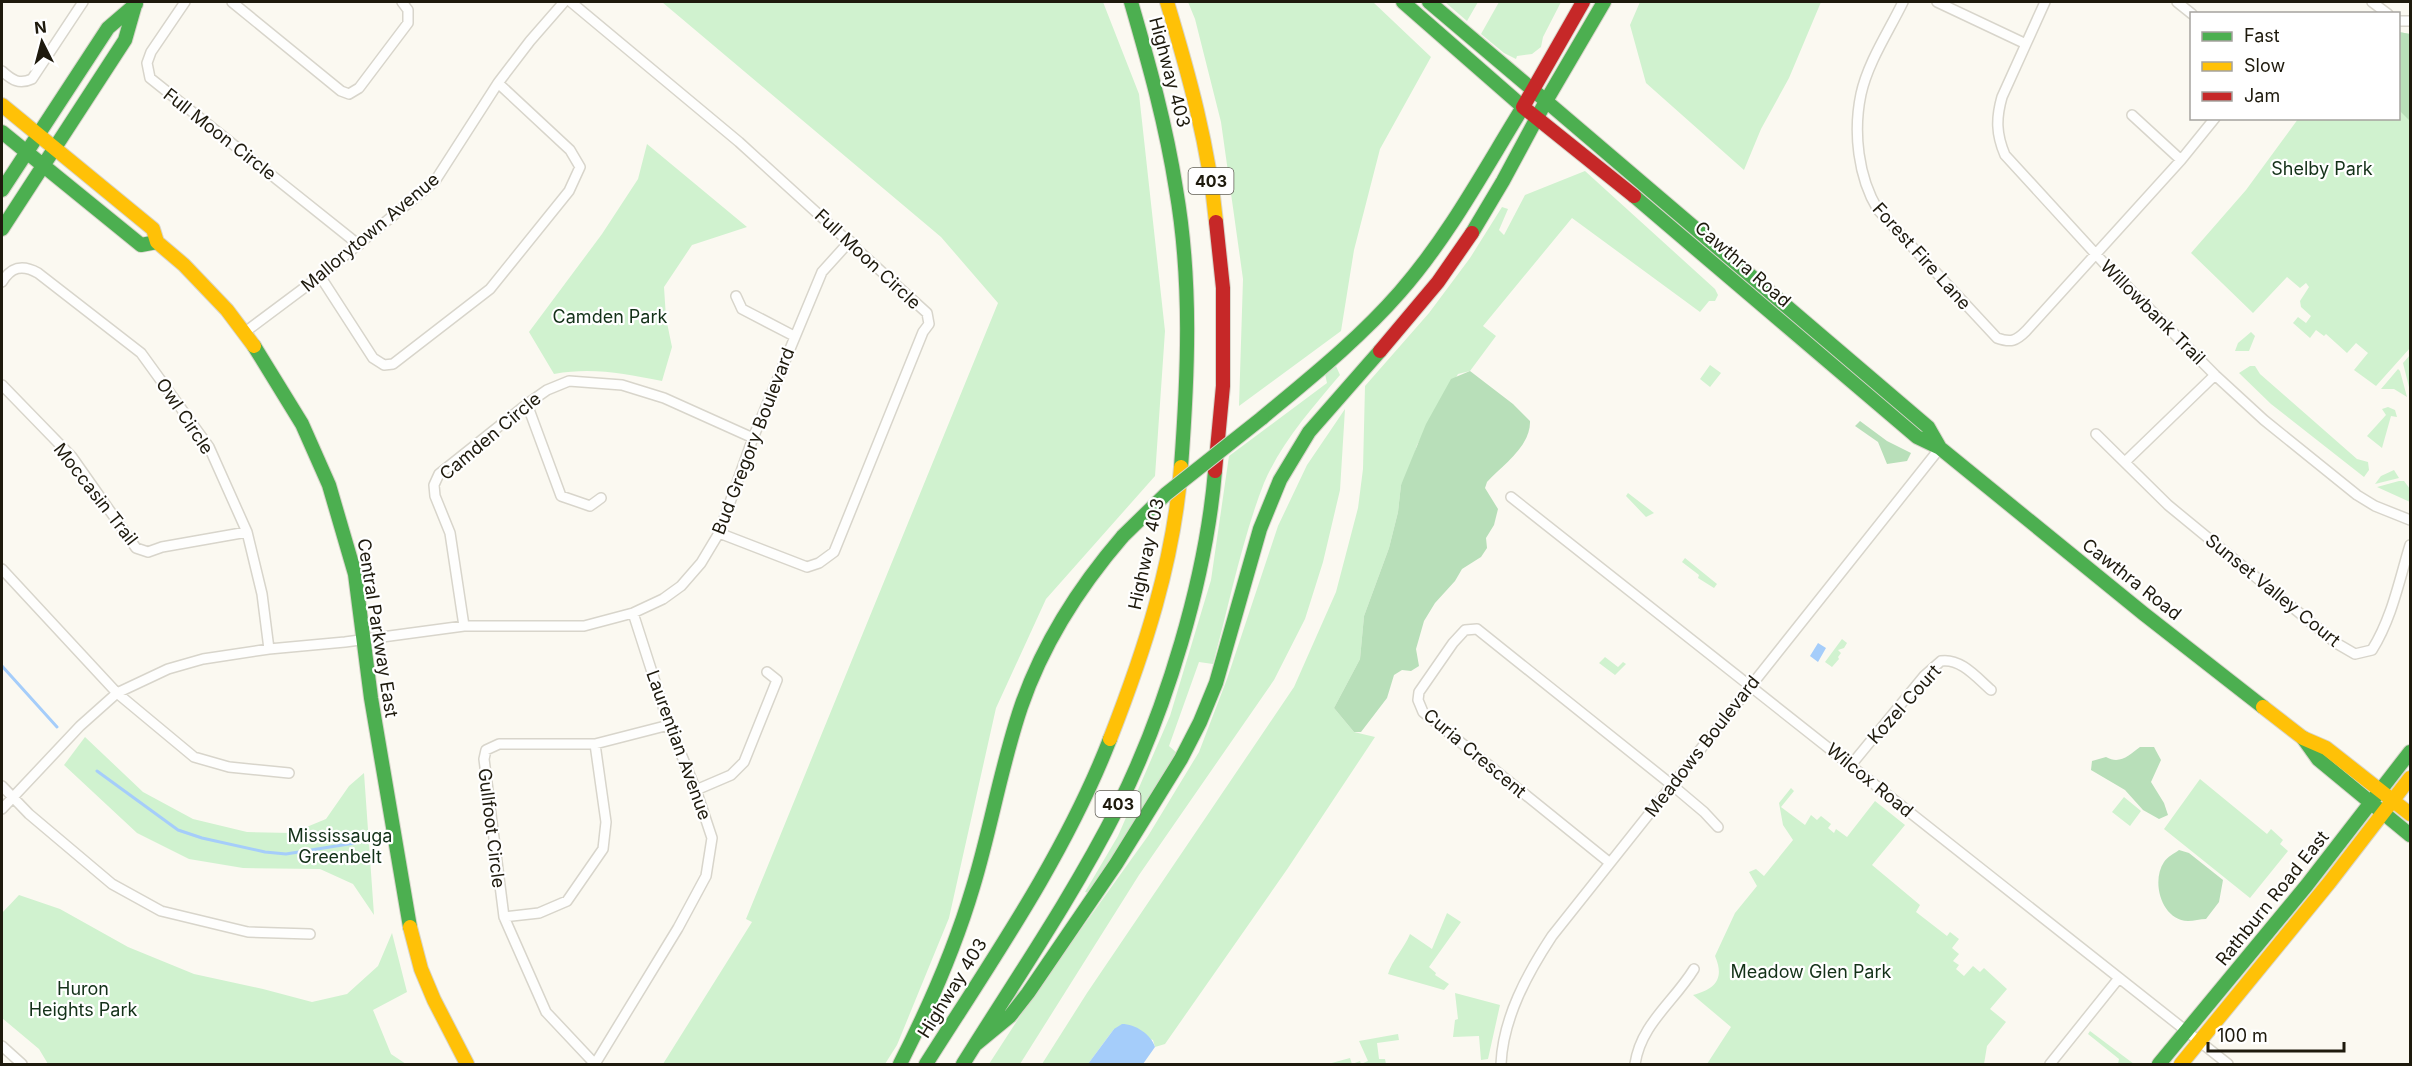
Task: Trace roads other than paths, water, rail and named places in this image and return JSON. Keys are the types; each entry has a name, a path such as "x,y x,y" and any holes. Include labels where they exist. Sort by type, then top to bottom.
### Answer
{"main road":[{"name":"Highway 403","path":"926,1065 1037,885 1098,767 1135,673 1162,577 1174,521 1187,406 1189,334 1187,272 1179,194 1167,130 1154,72 1131,2"},
{"name":"Highway 403","path":"963,1065 1092,853 1137,766 1168,682 1205,538 1213,489 1221,407 1223,354 1221,277 1206,152 1187,66 1167,2"},
{"name":"Cawthra Road","path":"1402,2 1537,119 1669,224 1917,437 1940,448 2144,614 2302,738 2318,759 2410,835"},
{"name":"Cawthra Road","path":"1429,2 1928,427 1940,448"},
{"path":"900,1065 936,987 962,920 1011,740 1032,678 1058,625 1077,593 1123,536 1166,494 1345,348 1401,291 1454,219 1524,107 1583,2"},
{"path":"976,1044 1013,1012 1115,869 1189,748 1216,684 1242,588 1263,525 1279,482 1296,453 1328,408 1418,308 1451,264 1499,188 1546,101 1604,2"},
{"path":"2,190 108,28 136,3"},
{"path":"2,229 125,40 136,3"},
{"name":"Central Parkway East","path":"2,105 153,229 157,242 196,277 245,332 291,403 323,469 350,553 365,640 371,698 409,922 421,969 467,1065"},
{"path":"2,132 141,245 157,242"},
{"name":"Cawthra Road","path":"2302,738 2326,748 2410,814"},
{"name":"Rathburn Road East","path":"2159,1065 2307,885 2410,752"},
{"name":"Rathburn Road East","path":"2181,1065 2329,883 2410,778"}],"street":[{"path":"2,71 15,81 27,82 32,79 84,2"},
{"name":"Full Moon Circle","path":"185,2 151,52 147,63 150,78 359,245"},
{"path":"232,2 341,91 349,94 359,88 408,23 408,10 402,2"},
{"name":"Mallorytown Avenue","path":"245,332 320,276 435,181 498,83 564,2"},
{"name":"Full Moon Circle","path":"571,2 738,142 927,313 929,324 923,332 834,552 819,563 807,567 719,533"},
{"name":"Forest Fire Lane","path":"1904,2 1870,69 1861,94 1859,122 1861,171 1869,196 1878,210 1997,338 2009,342 2018,340 2214,120"},
{"path":"1937,2 2026,44 2045,2"},
{"path":"2177,2 2190,12"},
{"path":"2372,2 2385,12"},
{"name":"Willowbank Trail","path":"2026,44 2001,97 1997,113 1999,141 2014,167 2095,255 2215,375 2264,420 2357,495 2374,506 2410,520"},
{"path":"320,276 373,358 384,365 393,363 490,290 569,191 580,167 570,150 498,83"},
{"path":"2132,115 2181,160"},
{"name":"Bud Gregory Boulevard","path":"2,809 80,726 117,693 168,669 203,659 269,649 365,640 464,626 584,626 633,613 663,599 681,586 701,563 719,533 753,438 822,272 850,241"},
{"name":"Owl Circle","path":"2,282 8,272 20,267 30,268 141,352 209,447 247,532 262,594 269,649"},
{"path":"736,296 742,309 794,336"},
{"path":"2126,461 2215,375"},
{"name":"Camden Circle","path":"464,626 450,533 435,496 434,485 439,474 547,390 569,381 622,385 664,398 753,438"},
{"name":"Moccasin Trail","path":"2,385 72,457 136,548 148,552 162,547 247,532"},
{"path":"527,404 561,496 590,506 601,498"},
{"name":"Sunset Valley Court","path":"2096,434 2126,461 2168,505 2336,643 2355,654 2372,650 2377,642 2391,614 2410,544"},
{"name":"Meadows Boulevard","path":"1501,1065 1512,1014 1525,981 1552,936 1940,448"},
{"name":"Wilcox Road","path":"1511,497 2228,1065"},
{"path":"2,569 117,693 194,757 229,767 289,773"},
{"name":"Laurentian Avenue","path":"595,1065 678,928 706,876 712,838 696,790 669,725 633,613"},
{"name":"Curia Crescent","path":"1610,863 1423,712 1418,700 1419,692 1453,643 1465,630 1477,629 1672,785 1704,812 1718,828"},
{"name":"Kozel Court","path":"1851,765 1924,676 1941,661 1953,661 1960,664 1991,690"},
{"path":"696,790 731,775 744,762 777,680 767,672"},
{"name":"Gullfoot Circle","path":"595,1065 546,1012 504,917 484,759 486,750 499,744 595,744 669,725"},
{"path":"504,917 539,913 567,901 603,849 606,822 595,744"},
{"path":"2,786 29,814 112,884 161,911 248,932 310,934"},
{"path":"1635,1065 1640,1041 1646,1030 1694,969"},
{"path":"2050,1065 2119,978"},
{"path":"2,1046 22,1065"}],"water":[{"path":"1818,643 1826,648 1818,662 1810,656"},
{"path":"1122,1024 1142,1031 1153,1042 1155,1047 1143,1064 1088,1064 1114,1029"}],"waterway":[{"path":"2,666 57,727"},
{"path":"97,771 178,830 202,838 265,852 286,854 355,843"}],"park label":[{"name":"Shelby Park","path":"2322,168"},
{"name":"Camden Park","path":"610,316"},
{"name":"Mississauga Greenbelt","path":"340,845"},
{"name":"Meadow Glen Park","path":"1811,971"},
{"name":"Huron Heights Park","path":"83,998"}]}
